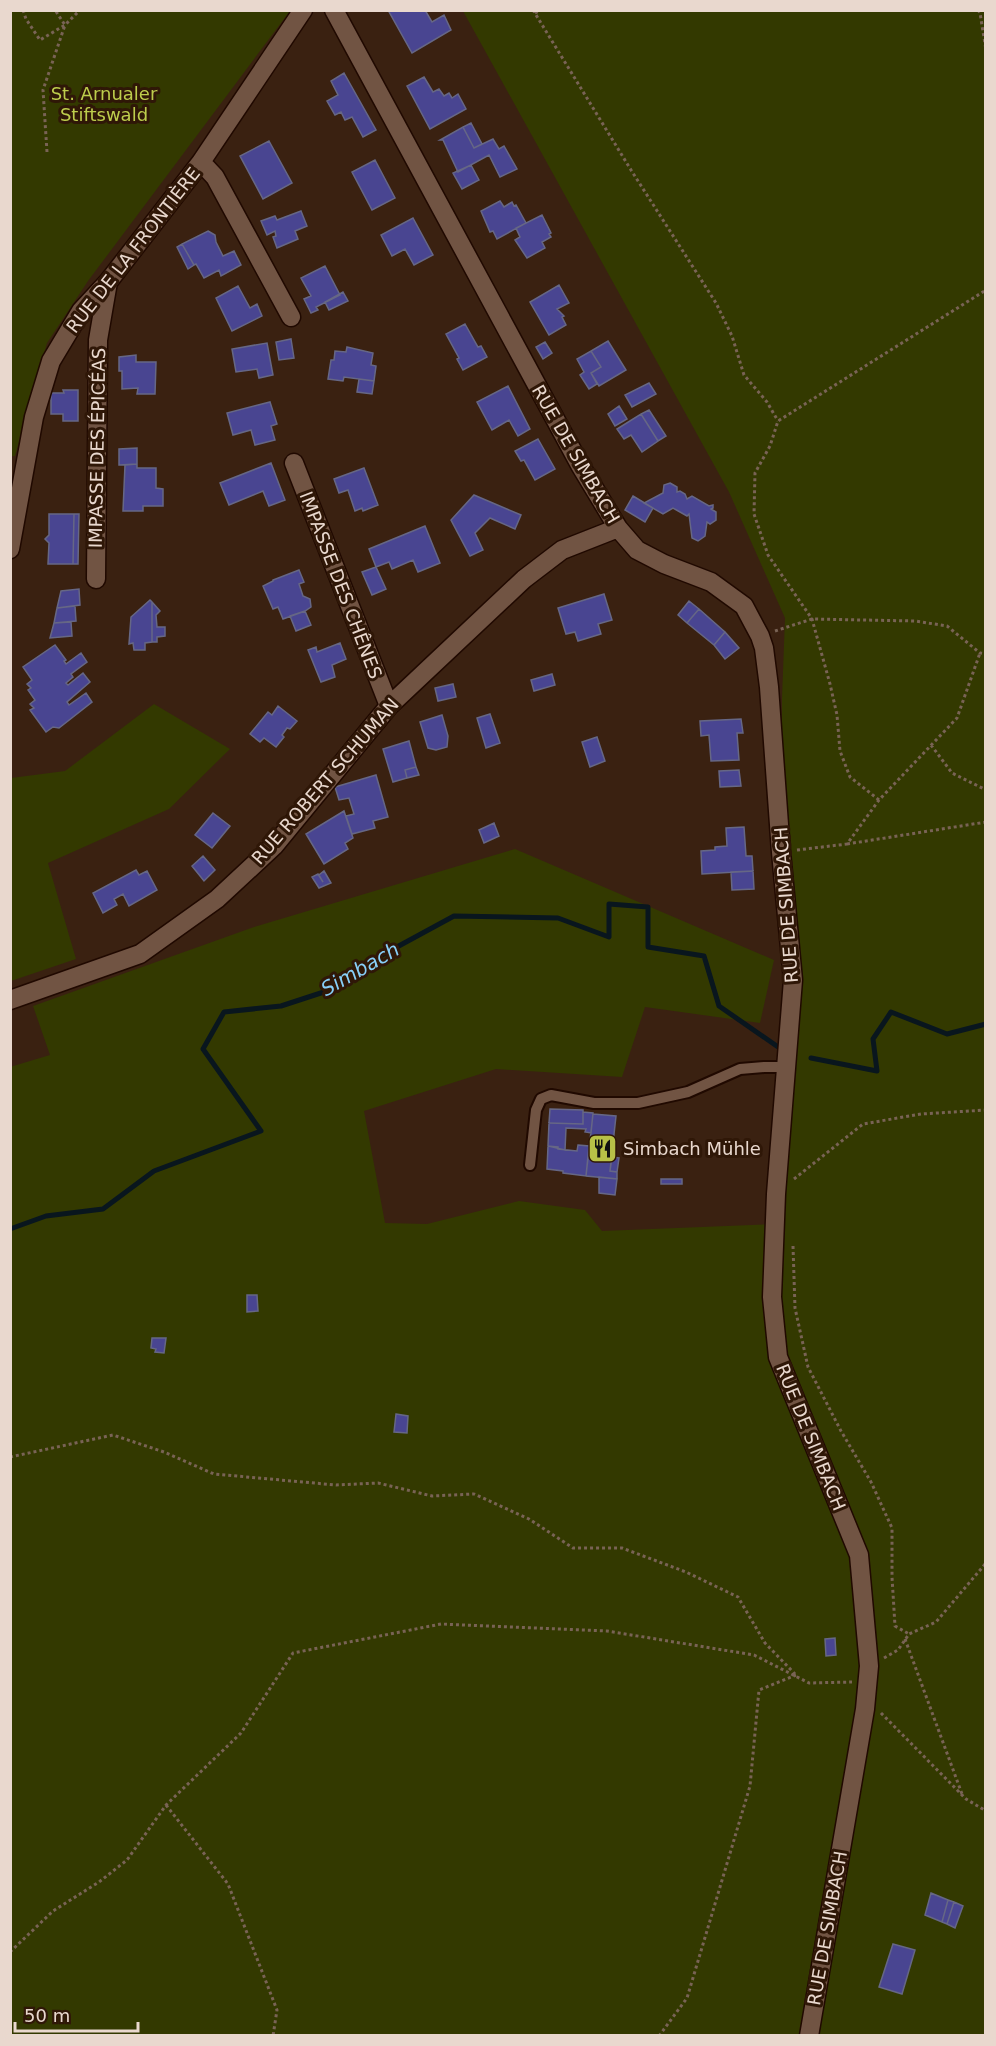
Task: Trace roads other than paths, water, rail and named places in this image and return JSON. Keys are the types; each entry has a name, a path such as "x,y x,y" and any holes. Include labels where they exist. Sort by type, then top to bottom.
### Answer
{"street":[{"name":"RUE DE LA FRONTIÈRE","path":"10,549 34,417 51,361 81,311 108,282 201,162 303,10"},
{"name":"RUE DE SIMBACH","path":"334,10 580,465 618,528 637,550 664,564 711,582 744,606 764,648 794,980 776,1194 772,1297 778,1357 859,1555 868,1675 865,1709 809,2036"},
{"path":"201,162 215,177 291,317"},
{"name":"IMPASSE DES ÉPICÉAS","path":"96,579 98,340 108,282"},
{"name":"IMPASSE DES CHÊNES","path":"294,463 389,706"},
{"name":"RUE ROBERT SCHUMAN","path":"10,1000 140,954 217,898 274,846 389,706 524,579 562,550 618,528"}],"lane":[{"path":"530,1165 536,1110 541,1099 550,1095 594,1103 638,1103 688,1092 740,1070 786,1067"}],"waterway":[{"name":"Simbach","path":"10,1229 46,1216 103,1209 154,1171 261,1131 203,1049 224,1012 281,1006 330,990 384,954 454,916 558,918 609,937 609,904 648,907 648,947 704,956 719,1006 781,1049"},
{"name":"Simbach","path":"811,1058 877,1071 873,1039 891,1012 947,1034 986,1024"}],"place":[{"name":"Simbach Mühle","path":"602,1148"}],"park label":[{"name":"St. Arnualer Stiftswald","path":"104,103"}]}
